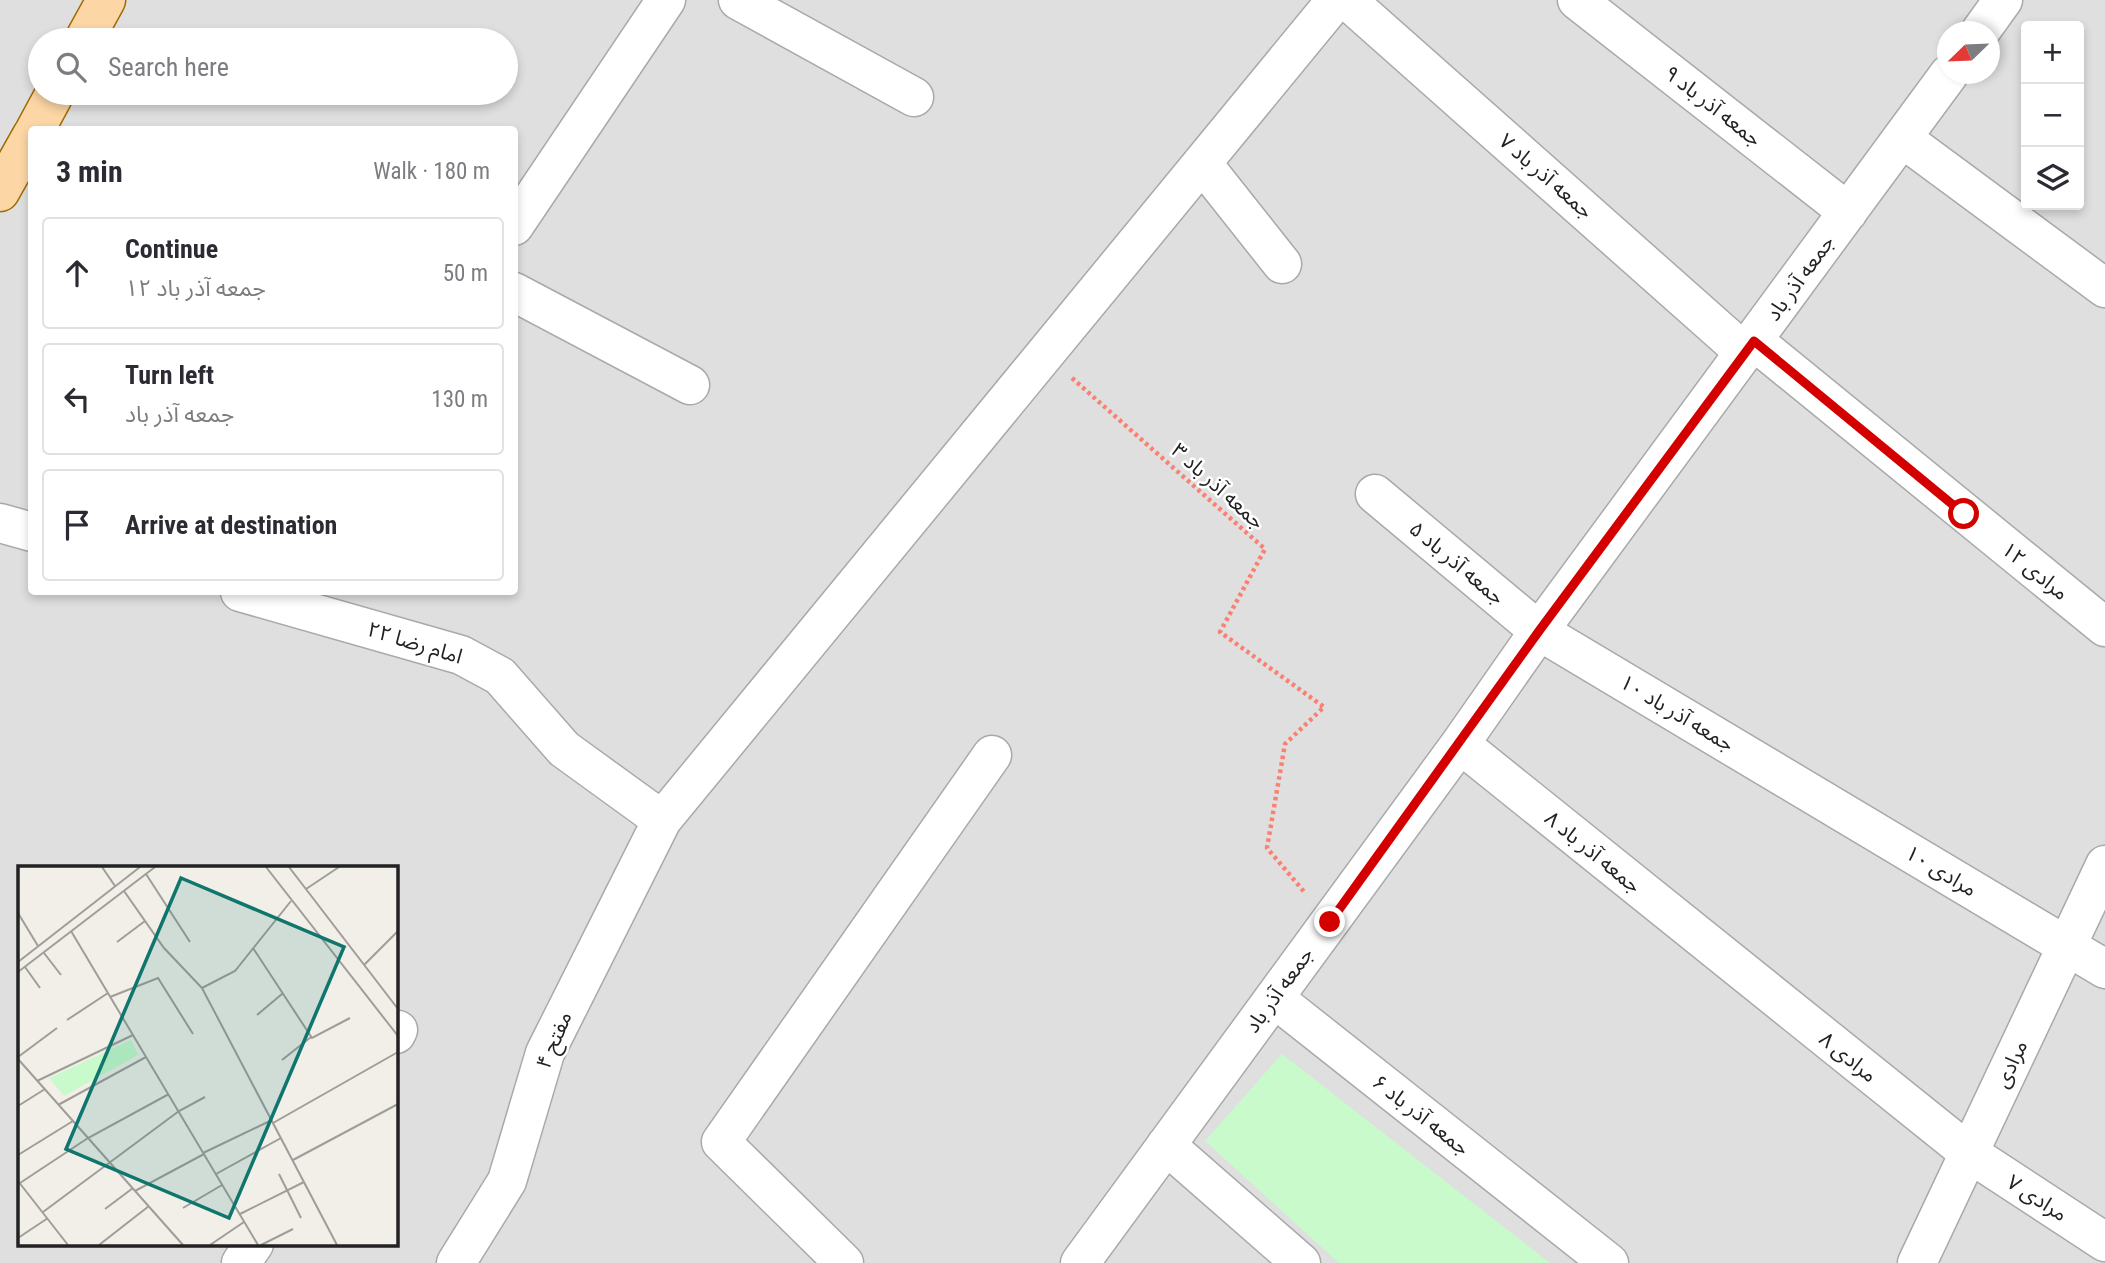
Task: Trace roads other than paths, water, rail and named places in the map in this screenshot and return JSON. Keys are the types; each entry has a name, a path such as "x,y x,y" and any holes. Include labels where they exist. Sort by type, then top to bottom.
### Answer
{"main road":[{"path":"91,28 106,0"},
{"path":"37,126 49,105"},
{"path":"0,192 28,142"}],"street":[{"path":"518,220 666,0"},
{"path":"738,0 914,97"},
{"name":"مفتح ۴","path":"456,1263 507,1181 545,1053 662,820 1336,0"},
{"name":"جمعه آذر باد ۷","path":"1347,0 1750,347 1964,514"},
{"name":"جمعه آذر باد ۹","path":"1577,0 1848,212"},
{"path":"1988,21 2003,0"},
{"name":"جمعه آذر باد","path":"1080,1263 1460,744 1539,631 1942,84"},
{"path":"1902,138 2105,288"},
{"path":"1202,163 1282,264"},
{"path":"518,294 690,385"},
{"name":"جمعه آذر باد ۵","path":"1375,494 1539,631"},
{"name":"مرادی ۱۲","path":"1964,514 2105,627"},
{"path":"0,523 28,531"},
{"name":"امام رضا ۲۲","path":"261,595 461,655 500,676 564,749 662,820"},
{"name":"جمعه آذر باد ۱۰","path":"1539,631 1815,796"},
{"name":"جمعه آذر باد ۸","path":"1460,744 1726,960"},
{"path":"844,1263 721,1142 992,755"},
{"name":"مرادی ۱۰","path":"1815,796 2105,969"},
{"name":"مرادی","path":"1917,1263 2105,865"},
{"name":"مرادی ۸","path":"1726,960 1969,1153"},
{"name":"جمعه آذر باد ۶","path":"1274,998 1609,1263"},
{"path":"1166,1145 1301,1263"},
{"name":"مرادی ۷","path":"1969,1153 2105,1242"},
{"path":"241,1263 253,1246"}]}
